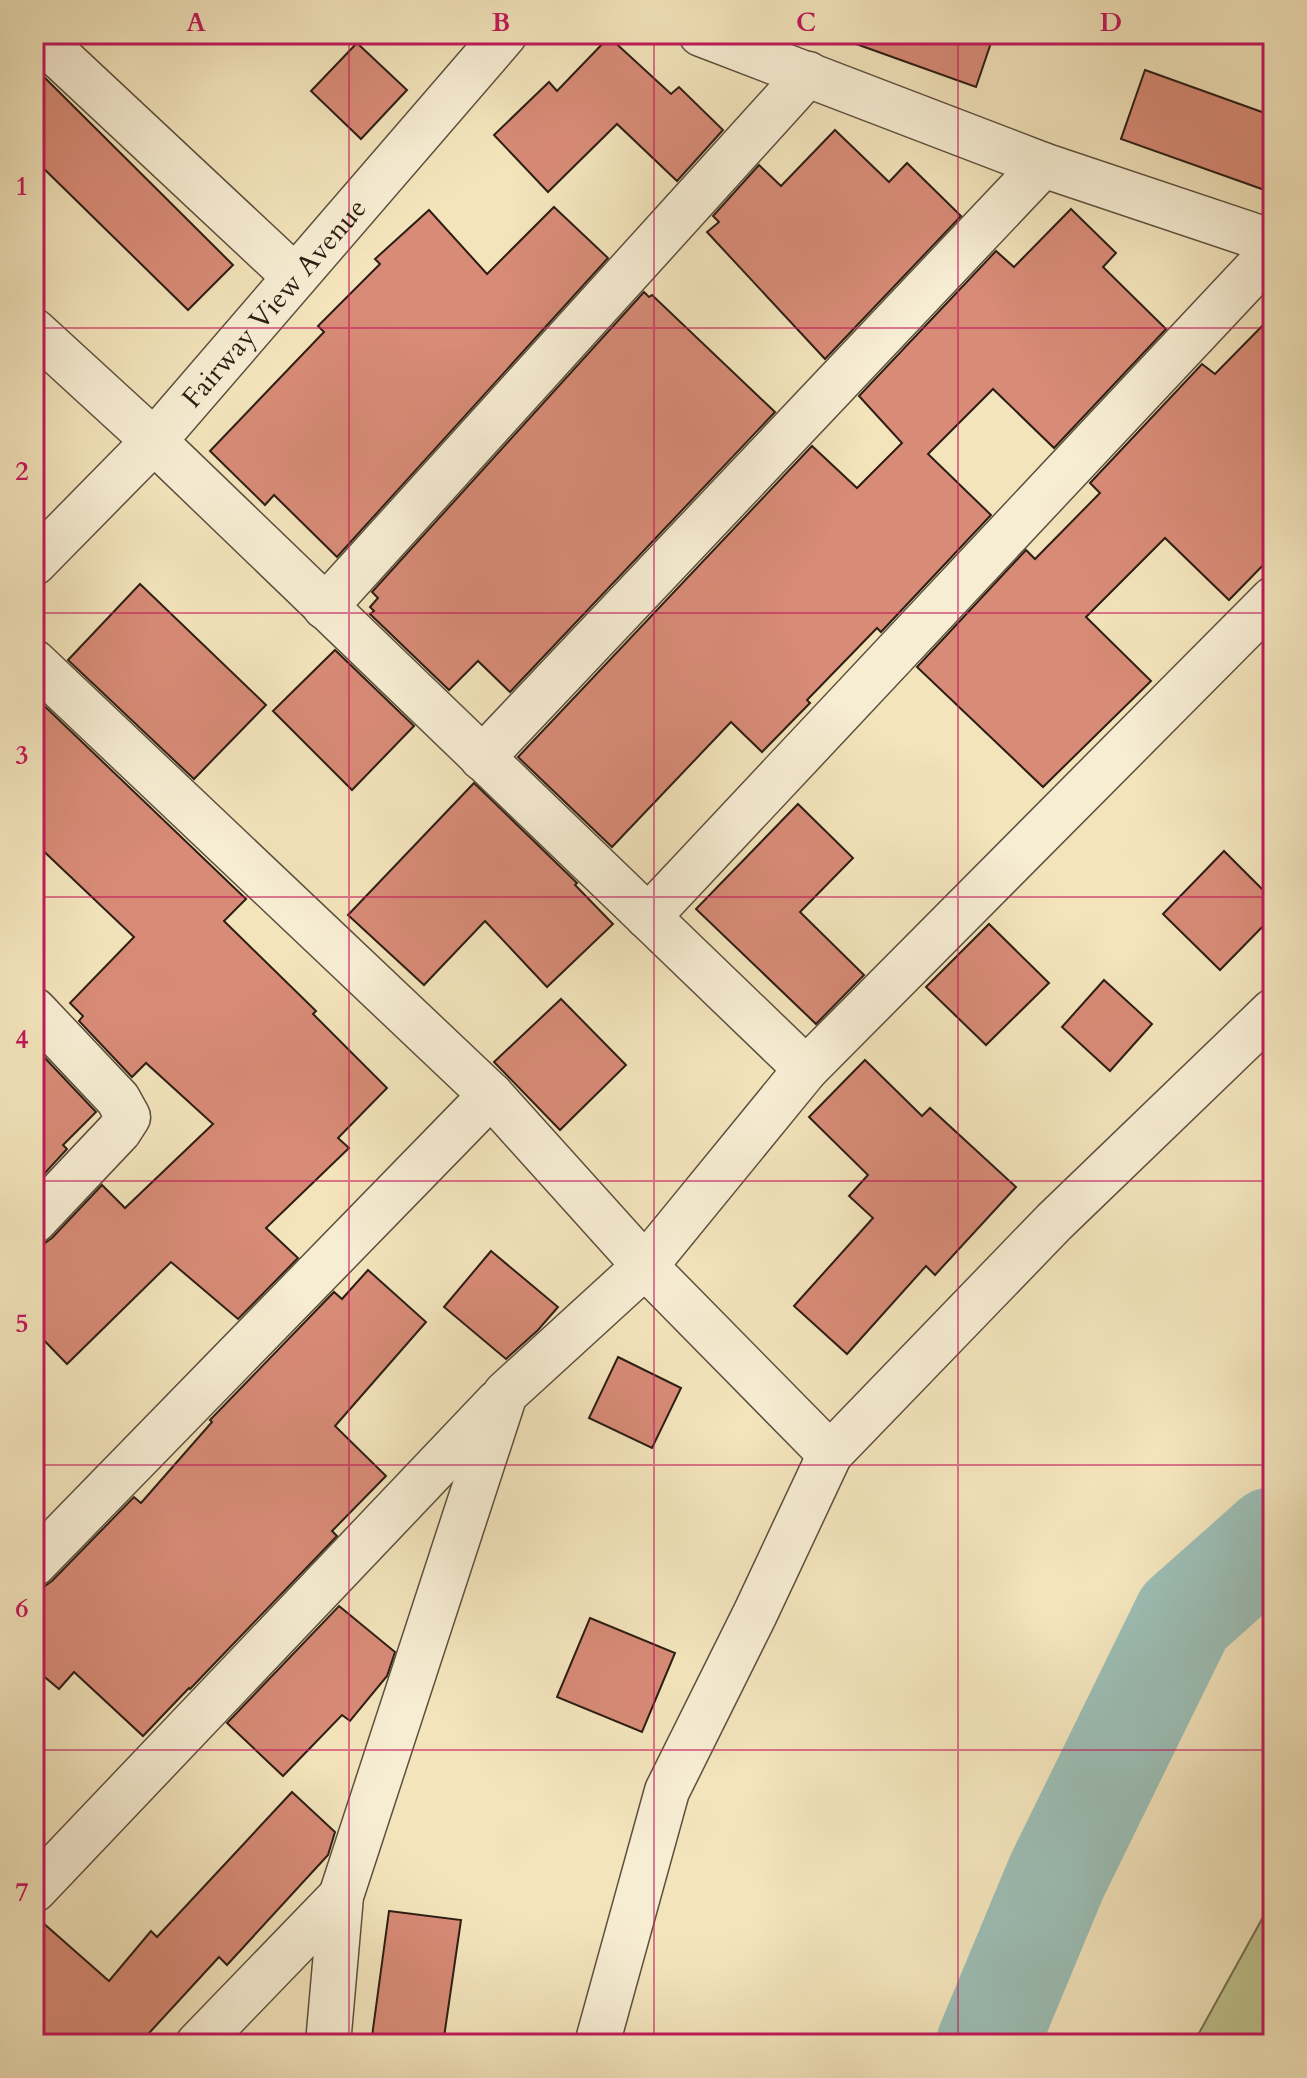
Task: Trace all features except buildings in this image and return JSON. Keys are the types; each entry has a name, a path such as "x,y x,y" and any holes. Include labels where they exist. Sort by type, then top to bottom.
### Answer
{"street":[{"path":"41,34 47,45 295,277"},
{"name":"Fairway View Avenue","path":"34,563 154,441 505,34"},
{"path":"701,34 1043,165 1273,242"},
{"path":"325,607 808,74"},
{"path":"482,758 1043,165"},
{"path":"648,917 1273,251"},
{"path":"34,331 154,441 806,1069"},
{"path":"34,1890 505,1394 645,1266 806,1069 1273,599"},
{"path":"34,662 491,1095 645,1266 830,1454"},
{"path":"34,1010 118,1099 128,1117 119,1131 34,1221"},
{"path":"597,2044 667,1791 830,1454 1054,1222 1273,1011"},
{"path":"34,1564 491,1095"},
{"path":"328,2044 341,1896 505,1394"},
{"path":"198,2044 341,1896"}],"green space":[{"path":"1273,1899 1273,2044 1193,2044"}],"waterway":[{"path":"987,2044 1057,1876 1184,1617 1273,1538"}]}
